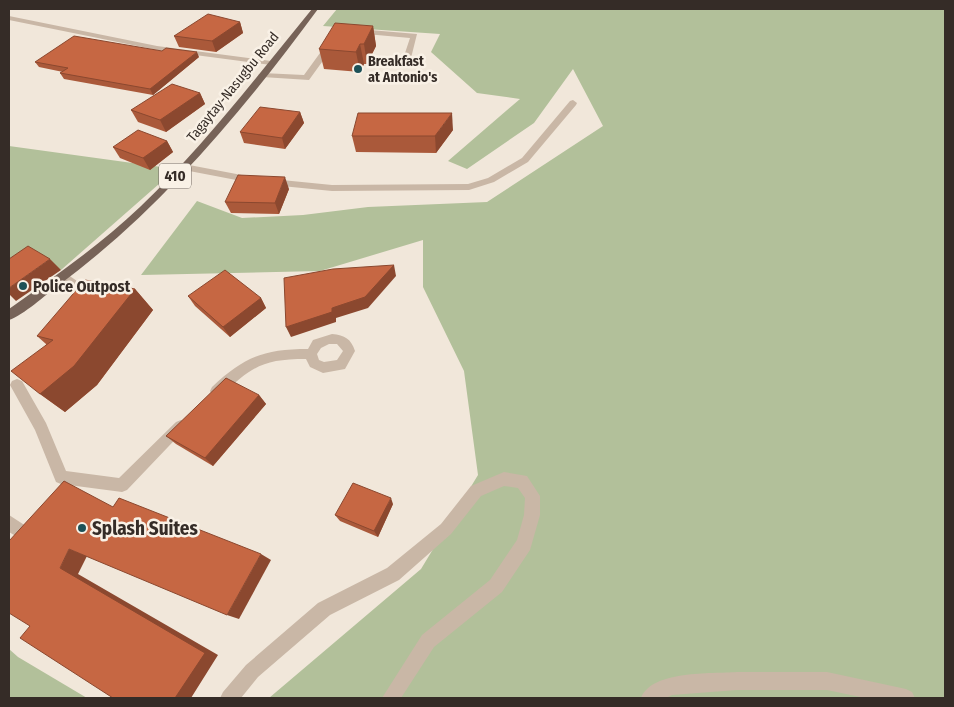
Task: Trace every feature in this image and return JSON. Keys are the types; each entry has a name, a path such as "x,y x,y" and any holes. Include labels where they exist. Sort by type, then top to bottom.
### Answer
{"main road":[{"name":"Tagaytay-Nasugbu Road","path":"9,315 64,276 143,210 184,167 315,9"}],"street":[{"path":"9,18 157,48 271,63"},
{"path":"351,30 414,36 406,62"},
{"path":"262,74 306,78 336,36"},
{"path":"184,167 252,180 332,188 469,187 491,180 526,160 573,103"},
{"path":"64,276 81,288 67,314"},
{"path":"209,398 236,372 259,357 312,354"},
{"path":"27,372 13,389 41,427 61,477 122,485 189,418"},
{"path":"229,698 252,671 324,609 393,574 446,529 476,492 504,480 522,481 533,496 532,515 524,544 496,586 428,641 391,698"},
{"path":"9,523 24,533"},
{"path":"650,698 669,686 737,681 817,680 827,680 906,698"}],"green space":[{"path":"337,9 945,9 945,698 269,698 421,569 478,475 464,371 423,287 423,240 320,271 141,275 197,201 242,218 303,215 368,207 487,202 603,126 573,69 534,123 467,169 448,161 520,99 477,93 431,52 440,34 323,26"},
{"path":"9,146 176,169 61,270 39,257 9,277"},
{"path":"9,649 18,657 87,698 9,698"}],"building":[{"path":"208,14 240,22 212,41 174,36"},
{"path":"335,23 373,26 364,44 360,44 356,52 319,49"},
{"path":"74,36 162,51 166,48 197,52 150,89 60,73 68,68 35,62"},
{"path":"172,84 200,93 160,120 131,110"},
{"path":"260,107 300,112 282,138 240,132"},
{"path":"358,113 452,113 435,136 352,136"},
{"path":"138,130 167,141 143,158 113,147"},
{"path":"238,175 285,177 275,203 225,202"},
{"path":"28,246 50,259 9,288 9,259"},
{"path":"394,265 365,297 332,308 332,312 286,327 284,278 333,269"},
{"path":"225,270 261,298 223,327 188,296"},
{"path":"85,280 135,289 74,366 40,394 11,371 53,340 37,336"},
{"path":"226,378 259,395 205,458 166,436"},
{"path":"64,481 113,507 119,498 261,554 227,615 69,549 60,568 205,653 175,698 113,698 20,638 30,626 9,613 9,541"},
{"path":"353,483 391,498 374,531 335,515"}],"place":[{"name":"Breakfast at Antonio's","path":"358,69"},
{"name":"Police Outpost","path":"23,286"},
{"name":"Splash Suites","path":"82,528"}]}
